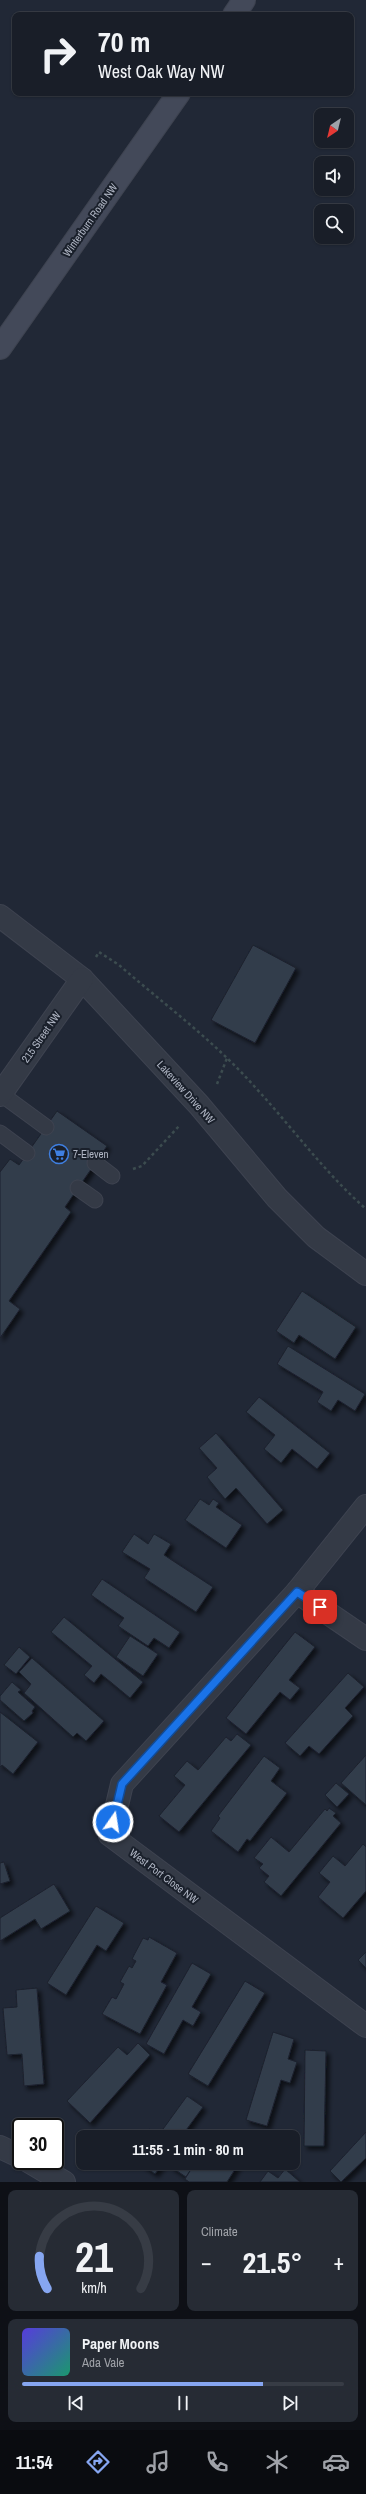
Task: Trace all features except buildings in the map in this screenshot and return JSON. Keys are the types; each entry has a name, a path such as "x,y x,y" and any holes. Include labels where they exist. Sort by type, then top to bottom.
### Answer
{"main road":[{"path":"236,12 244,0"},
{"name":"Winterburn Road NW","path":"0,348 177,96"}],"street":[{"name":"Lakeview Drive NW","path":"0,916 82,979 199,1105 277,1198 316,1237 366,1274"},
{"name":"215 Street NW","path":"0,1094 82,979"},
{"name":"West Port Close NW","path":"366,1506 297,1592 122,1784 110,1835 366,2026"},
{"path":"297,1592 366,1639"},
{"path":"0,2147 12,2153"},
{"path":"43,2170 64,2182"}],"lane":[{"path":"0,1094 46,1127"},
{"path":"0,1134 27,1153"},
{"path":"95,1163 112,1176"},
{"path":"78,1188 95,1200"}],"path":[{"path":"82,979 99,952 119,965 227,1058 254,1086 341,1186 366,1209"},
{"path":"112,1176 142,1166 218,1084 227,1058"}],"place":[{"name":"7-Eleven","path":"59,1154"}],"route":[{"path":"113,1822 122,1784 297,1592 320,1607"}]}
